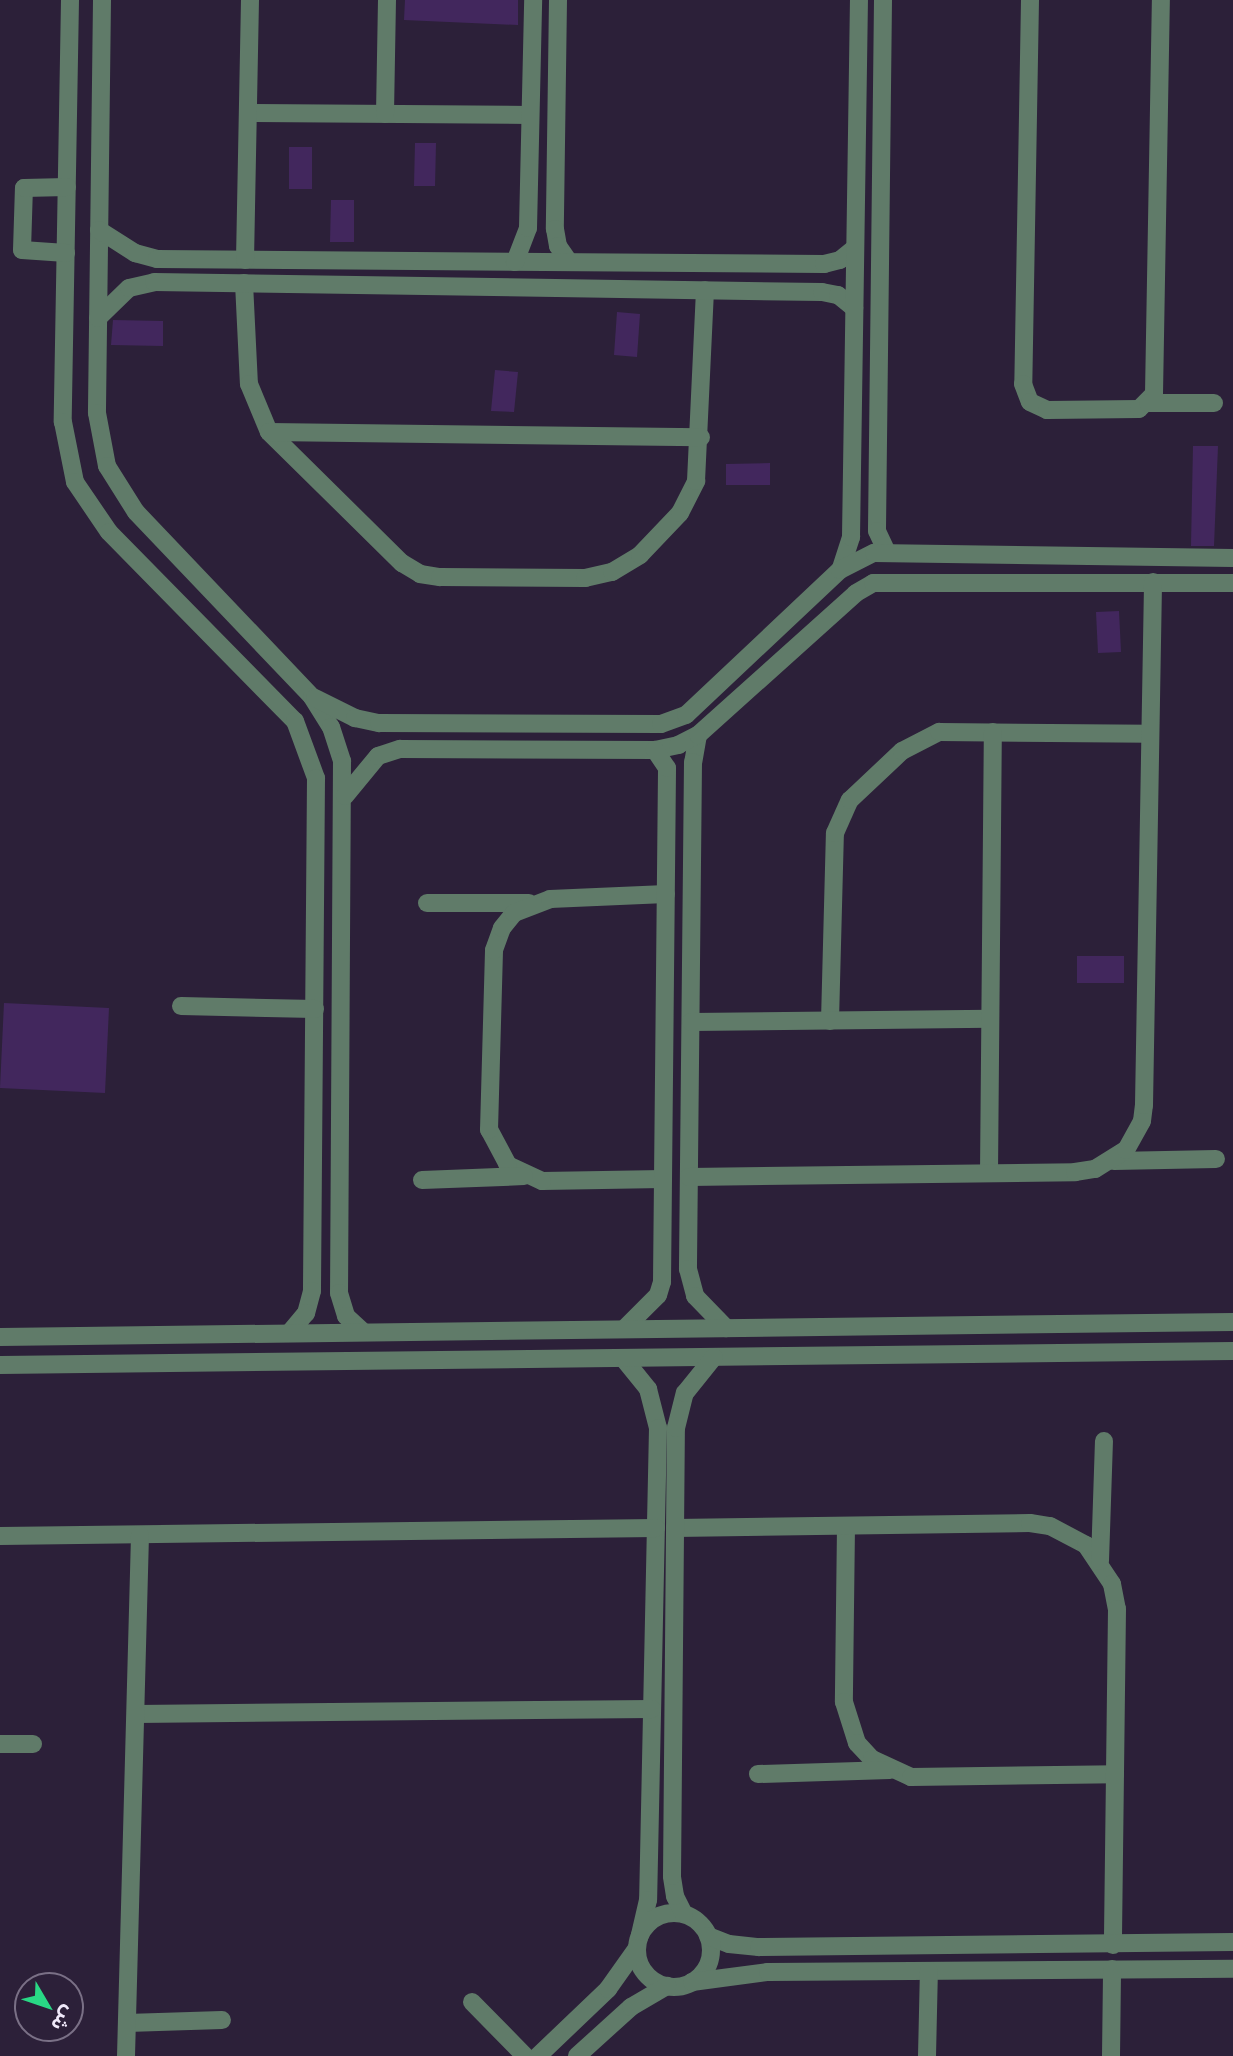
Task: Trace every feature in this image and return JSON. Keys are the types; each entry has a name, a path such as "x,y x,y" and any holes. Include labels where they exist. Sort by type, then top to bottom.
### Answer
{"street":[{"path":"70,0 63,422 75,482 109,532 276,697 295,720 309,748 317,809 312,1291 306,1313 289,1333"},
{"path":"102,0 97,413 107,466 136,512 312,697 331,727 342,761 345,796 339,1293 346,1316 363,1332"},
{"path":"245,260 250,0"},
{"path":"385,114 387,0"},
{"path":"515,262 527,238 533,0"},
{"path":"558,0 555,229 558,246 569,262"},
{"path":"840,570 851,537 859,0"},
{"path":"883,0 877,531 887,552"},
{"path":"1030,0 1024,393 1030,402 1047,410 1128,410 1148,403 1214,403"},
{"path":"1148,403 1156,384 1161,0"},
{"path":"248,113 530,114"},
{"path":"66,253 22,250 25,187 67,187"},
{"path":"99,230 146,257 245,260 824,264 840,261 855,248"},
{"path":"99,318 130,288 141,283 830,293 854,308"},
{"path":"244,283 250,384 269,432 402,563 420,574 440,577 584,578 622,567 640,555 686,503 698,470 705,290"},
{"path":"269,432 701,437"},
{"path":"312,697 355,719 379,723 671,722 692,709 840,570 862,556 887,552 1233,558"},
{"path":"1114,1161 1136,1136 1144,1105 1153,582"},
{"path":"345,796 379,756 400,749 655,750 698,735 856,593 873,583 1233,583"},
{"path":"196,618 218,597"},
{"path":"830,1021 834,852 841,816 862,786 913,742 939,732 1150,734"},
{"path":"989,1173 993,732"},
{"path":"698,735 693,762 688,1269 695,1296 726,1328"},
{"path":"624,1329 658,1295 663,1268 667,768 655,750"},
{"path":"427,903 531,903 666,894"},
{"path":"524,1176 496,1149 489,1130 494,950 502,928 531,903"},
{"path":"181,1006 315,1009"},
{"path":"691,1022 990,1019"},
{"path":"689,1177 1075,1172 1114,1161 1216,1159"},
{"path":"422,1180 524,1176 542,1181 663,1179"},
{"path":"663,1268 688,1269"},
{"path":"0,1337 1233,1322"},
{"path":"465,1331 465,1359"},
{"path":"0,1364 1233,1351"},
{"path":"623,1357 648,1389 667,1429 675,1528 672,1886 684,1914"},
{"path":"667,1986 645,1973 638,1942 648,1900 656,1528 667,1429 685,1393 714,1357"},
{"path":"1100,1561 1104,1441"},
{"path":"846,1526 844,1702 857,1743 890,1770"},
{"path":"675,1528 1050,1526 1086,1545 1100,1561 1112,1584 1117,1609 1113,1945"},
{"path":"0,1536 656,1528"},
{"path":"126,2056 140,1535"},
{"path":"135,1714 652,1709"},
{"path":"0,1744 33,1744"},
{"path":"758,1774 890,1770 911,1777 1115,1774"},
{"path":"649,1855 672,1855"},
{"path":"538,2056 619,1976 638,1942 658,1917 684,1914 699,1922 708,1936 710,1957 692,1982"},
{"path":"577,2056 642,1998 667,1986 692,1982 768,1972 1230,1968 1229,1943 769,1947 740,1946 708,1936"},
{"path":"768,1972 769,1947"},
{"path":"1111,2056 1112,1969"},
{"path":"928,2056 929,1970"},
{"path":"472,2002 525,2056"},
{"path":"594,2002 614,2022"},
{"path":"127,2023 222,2020"}],"building":[{"path":"405,0 518,0 518,25 404,20"},
{"path":"415,143 436,143 435,186 414,186"},
{"path":"289,147 312,147 312,189 289,189"},
{"path":"331,200 354,200 354,242 330,242"},
{"path":"617,312 640,314 637,357 614,355"},
{"path":"113,320 163,321 163,346 111,345"},
{"path":"495,370 518,372 514,412 491,411"},
{"path":"1193,446 1218,446 1214,546 1191,546"},
{"path":"770,463 770,485 726,485 726,464"},
{"path":"1119,611 1121,652 1098,653 1096,612"},
{"path":"1077,956 1124,956 1124,983 1077,983"},
{"path":"4,1003 109,1008 105,1093 0,1088"}]}
